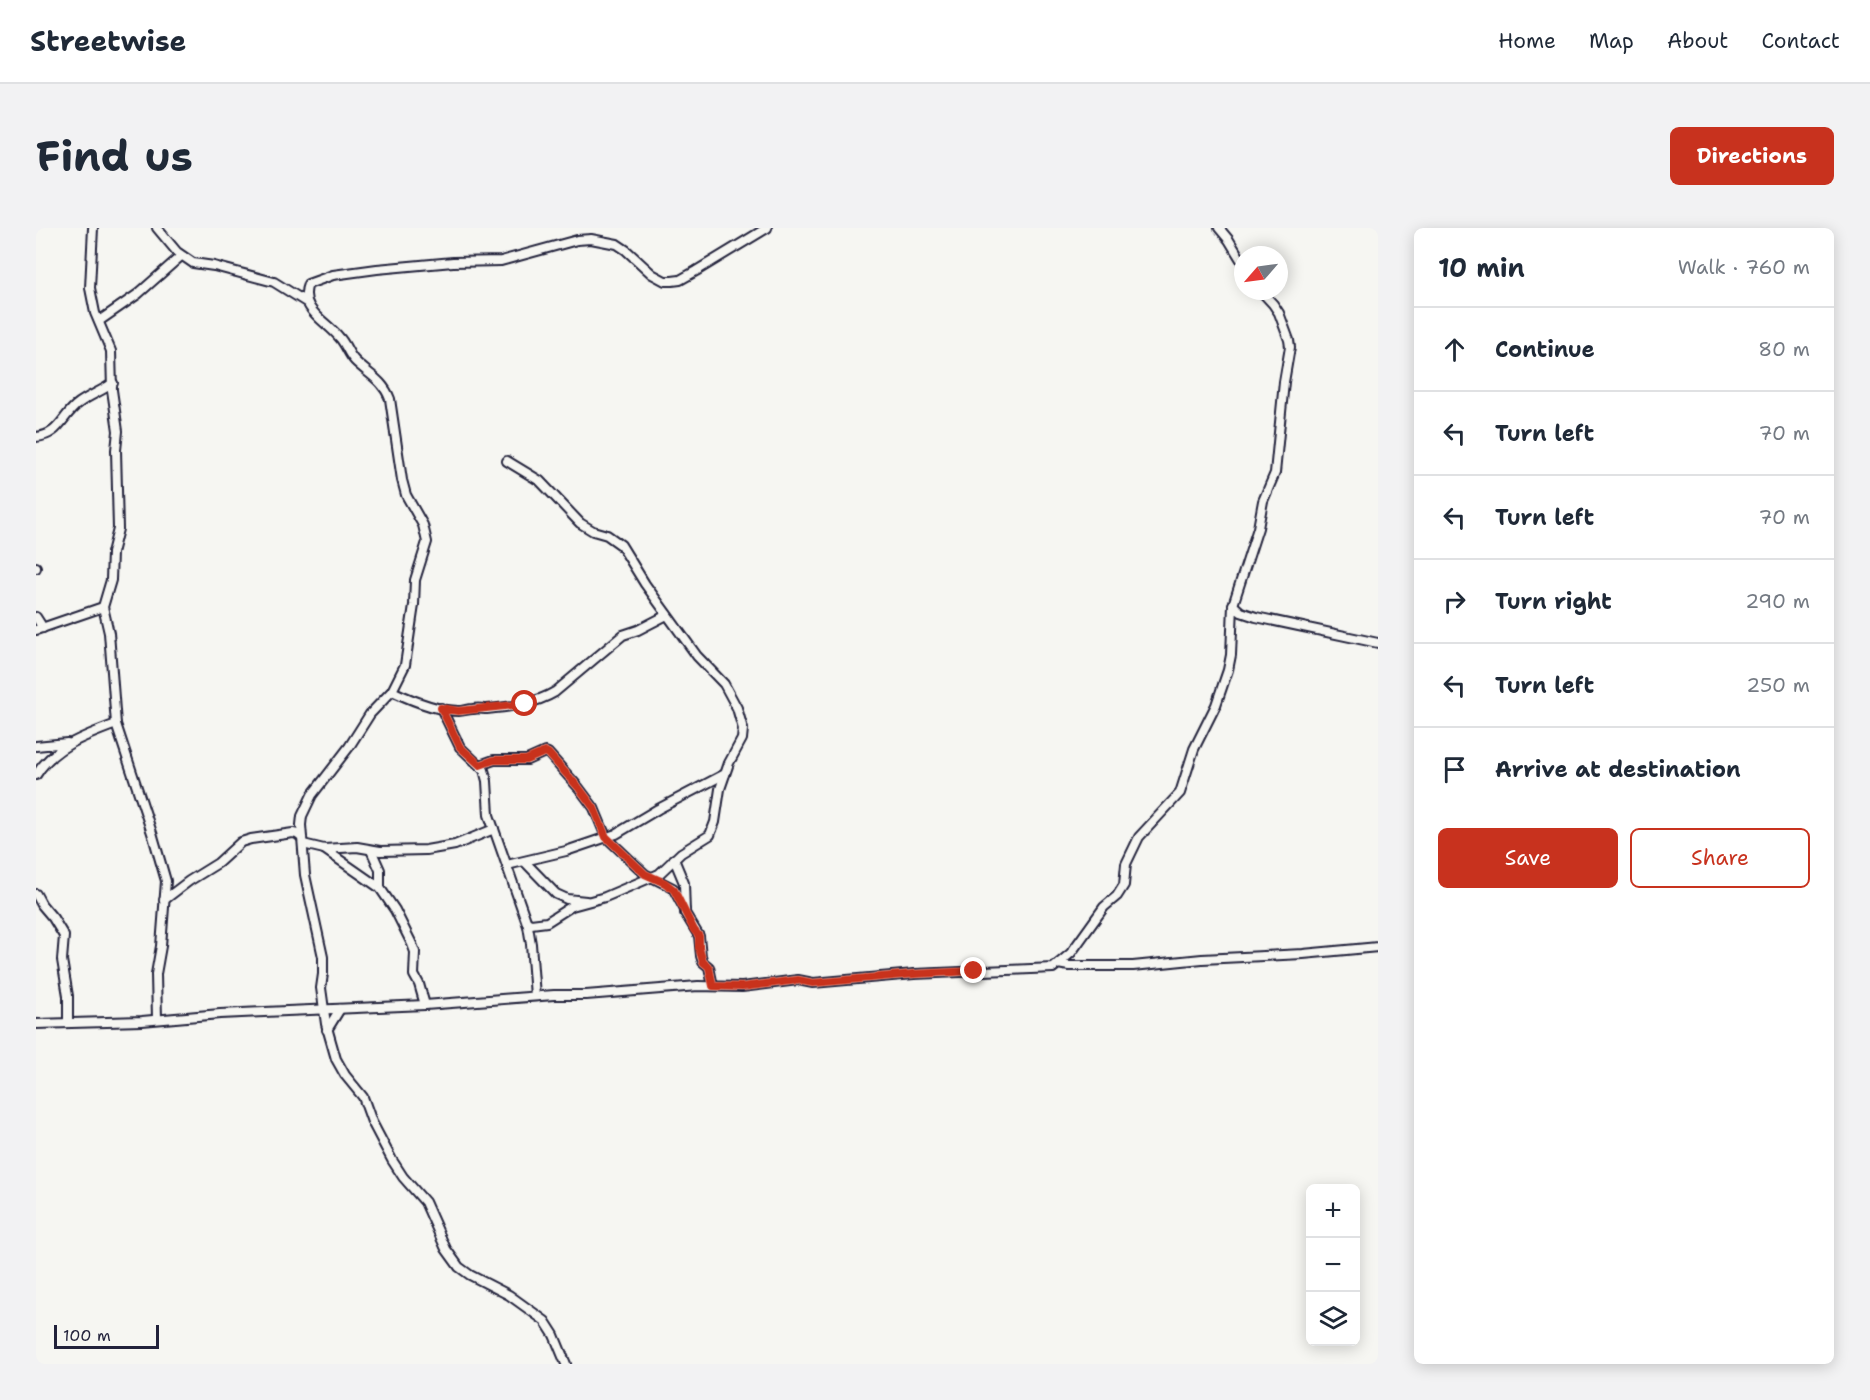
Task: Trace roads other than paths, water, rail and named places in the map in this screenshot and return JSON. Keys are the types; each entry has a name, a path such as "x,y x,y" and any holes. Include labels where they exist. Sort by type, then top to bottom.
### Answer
{"street":[{"path":"93,228 89,279 93,305 111,351 118,431 116,450 118,529 112,553 111,580 103,607 109,633 116,724 166,881 161,946 156,974 157,1019"},
{"path":"157,228 181,256 193,263 214,266 274,282 306,302 316,315 340,337 354,359 377,379 387,391 390,399 402,480 406,495 423,525 427,546 415,580 414,606 405,665 392,691 370,714 349,747 312,795 302,816 305,875 322,957 321,988 327,1030 336,1059 363,1098 372,1122 392,1160 403,1177 425,1202 446,1249 459,1267 470,1275 509,1294 545,1321 554,1335 566,1364"},
{"path":"306,302 304,292 308,284 333,275 453,262 501,261 577,240 591,239 617,244 652,274 667,281 677,280 767,228"},
{"path":"1219,228 1234,248"},
{"path":"99,321 138,294 181,256"},
{"path":"36,1024 425,1005 654,989 742,987 798,980 813,983 914,974 1053,968 1071,953 1090,924 1117,896 1124,885 1126,864 1139,837 1180,793 1194,749 1216,705 1228,670 1231,655 1233,605 1258,528 1263,501 1275,473 1284,382 1290,347 1279,313 1269,300"},
{"path":"36,437 44,437 52,433 77,404 112,383"},
{"path":"507,461 540,481 580,523 621,545 645,584 697,656 724,684 737,708 743,729 742,739 720,789 712,831 651,878 605,897 572,906 548,922 531,924 527,922"},
{"path":"1233,605 1241,612 1256,617 1378,643"},
{"path":"36,617 40,629 103,607"},
{"path":"392,691 414,700 458,711 525,704 547,697 623,635 667,615"},
{"path":"441,708 460,747 484,770 489,815 527,922 535,996"},
{"path":"36,775 44,763 69,743 116,724"},
{"path":"36,746 69,743"},
{"path":"480,765 494,760 526,760 545,752 548,753 594,808 606,837 651,878 673,888 699,936 700,956 703,963 709,967 713,986"},
{"path":"507,865 566,851 606,837 725,774"},
{"path":"324,849 357,847 371,850 426,850 466,841 494,829"},
{"path":"164,900 208,870 241,842 297,834 302,841 324,849 380,888 395,910 412,944 415,952 414,975 425,1005"},
{"path":"371,850 380,870 380,888"},
{"path":"674,859 684,883 685,910"},
{"path":"525,862 556,894 567,899 591,901"},
{"path":"36,894 63,936 62,960 68,996 68,1022"},
{"path":"1058,964 1132,966 1184,960 1378,947"},
{"path":"1070,966 1071,953"},
{"path":"327,1030 339,1009"}]}
